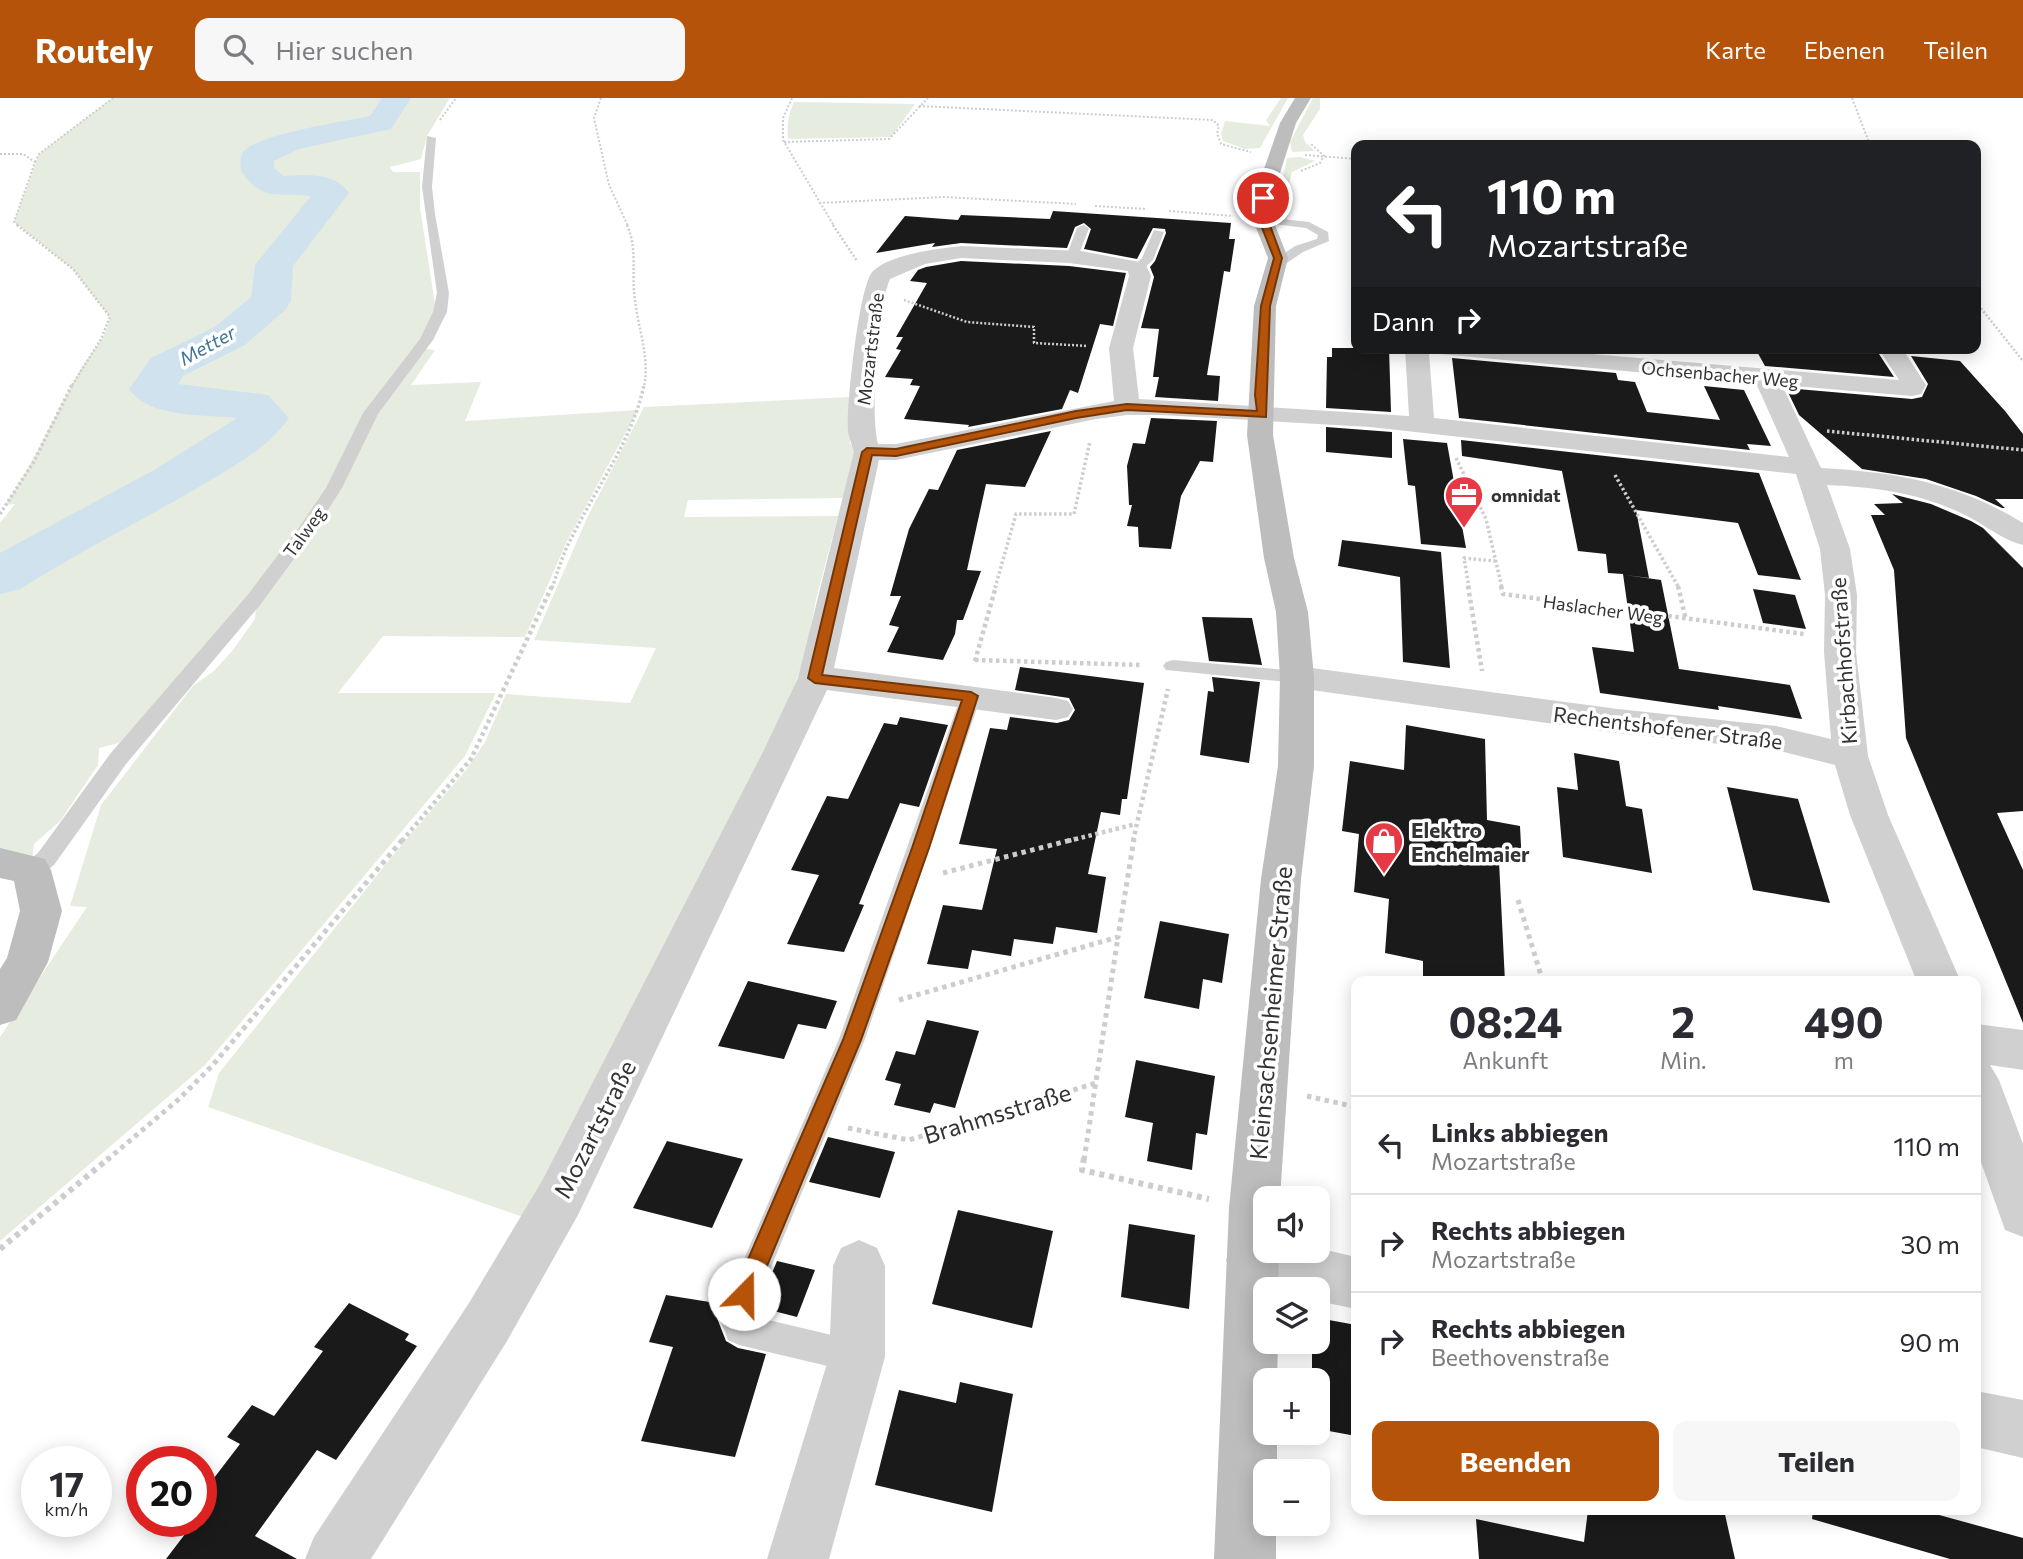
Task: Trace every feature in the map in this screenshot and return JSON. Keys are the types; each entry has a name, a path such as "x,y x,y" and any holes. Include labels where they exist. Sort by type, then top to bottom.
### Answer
{"main road":[{"path":"1277,264 1275,246 1264,220 1263,198 1288,123 1303,98"},
{"name":"Kleinsachsenheimer Straße","path":"1245,1559 1252,1260 1265,1053 1281,879 1296,766 1297,677 1292,612 1279,558 1260,435 1265,306 1277,264"},
{"path":"0,1007 27,962 41,911 12,865"}],"street":[{"name":"Mozartstraße","path":"336,1559 488,1322 560,1198 731,856 815,678 867,452 861,430 867,344 875,293 881,275 911,260 979,252 1072,257 1138,267"},
{"path":"1127,407 1121,348 1140,276 1138,267"},
{"path":"1418,354 1434,425"},
{"name":"Ochsenbacher Weg","path":"1503,354 1912,389 1914,385 1894,354"},
{"name":"Kirbachhofstraße","path":"1766,378 1817,473 1835,550 1841,596 1840,652 1850,756 1869,815 1936,976"},
{"path":"867,452 896,452 1127,407 1434,425 1605,444 1907,484 1977,510 2023,536"},
{"name":"Rechentshofener Straße","path":"1297,677 1776,738 1850,756"},
{"path":"815,678 1056,709"},
{"path":"1981,1044 2023,1050"},
{"path":"1981,1094 2023,1213"},
{"path":"1252,1260 1351,1282"},
{"path":"798,1559 857,1357 859,1266"},
{"path":"1981,1420 2023,1429"}],"lane":[{"name":"Talweg","path":"12,865 46,859 118,759 244,611 307,529 334,488 371,413 426,340 440,313 443,293 429,214 427,187 431,138"},
{"path":"1264,220 1298,223 1316,228 1324,234 1323,241 1299,249 1277,264"},
{"path":"1072,257 1083,228"},
{"path":"1138,267 1147,260 1158,232"},
{"path":"1173,666 1297,677"},
{"path":"857,1357 740,1329 735,1317 861,1011 971,696"}],"path":[{"path":"0,514 21,482 81,368 108,332 110,317 73,269 14,222 39,154 113,98"},
{"path":"0,1249 179,1099 212,1066 471,759 541,615 571,538 608,475 638,412 647,372 634,297 635,253 632,236 609,185 594,118 601,98"},
{"path":"792,98 783,118 784,142 818,203 875,293 909,301 967,321 1034,327 1034,343 1121,348"},
{"path":"784,142 801,139 894,138 928,98"},
{"path":"1852,98 1868,140"},
{"path":"919,106 1205,119 1217,122 1220,144 1247,151 1351,159"},
{"path":"1305,140 1324,156"},
{"path":"0,154 23,154 35,162"},
{"path":"1294,173 1320,163 1324,156"},
{"path":"818,203 944,197 1152,210"},
{"path":"1166,211 1233,216"},
{"path":"1981,308 2023,362"},
{"path":"1981,314 1986,314"},
{"path":"971,696 975,660 1016,514 1074,514 1097,411"},
{"name":"Haslacher Weg","path":"1434,425 1455,456 1486,519 1503,594 1686,620 1678,586 1612,469 1605,444"},
{"path":"1817,473 1815,430 2023,450"},
{"path":"1486,703 1471,590 1464,558 1495,561"},
{"path":"1686,620 1842,638"},
{"path":"975,660 1173,666"},
{"name":"Brahmsstraße","path":"1173,666 1136,824 1082,1170 1209,1199"},
{"path":"907,882 1136,824"},
{"path":"1518,900 1542,976"},
{"path":"861,1011 1118,937"},
{"name":"Brahmsstraße","path":"817,1122 909,1140 1096,1083"}],"shaded area":[{"path":"113,98 450,98 427,136 421,159 390,167 393,172 420,172 420,208 435,304 432,319 423,336 307,529 190,666 119,743 99,748 98,765 60,821 34,844 31,870 0,863 0,523 15,504 5,505 35,457 79,372 101,340 110,317 73,269 14,222 39,154"},
{"path":"1281,98 1288,98 1260,148 1245,149 1223,141 1221,134 1225,121 1270,126 1266,120"},
{"path":"1313,98 1320,98 1320,109 1303,135 1305,142 1315,151 1292,152 1290,142"},
{"path":"794,102 915,104 891,137 791,139 788,138 788,124"},
{"path":"1300,157 1315,161 1292,172 1285,199 1293,204 1288,210 1287,221 1274,221 1287,158"},
{"path":"426,349 435,350 411,385 481,382 465,421 638,410 567,541 525,637 383,636 338,693 496,693 465,756 205,1065 0,1241 0,1037 87,907 70,906 101,805 193,686 214,671 233,650 255,619 256,605 373,413"},
{"path":"851,397 850,443 859,455 844,498 688,500 684,517 838,516 816,599 805,657 784,715 526,1218 208,1107 219,1073 394,854 466,770 485,742 506,694 630,703 656,648 534,640 587,518 644,407"}],"building":[{"path":"1053,211 1231,223 1229,239 1235,239 1230,272 1224,271 1207,375 1220,376 1218,401 1155,397 1159,377 1153,377 1159,329 1141,328 1154,277 1150,267 1155,261 1166,233 1165,229 1153,228 1137,259 1084,249 1091,229 1084,223 1075,227 1067,248 961,243 932,247 935,243 876,253 905,216 958,220 961,215 1050,219"},
{"path":"961,261 1069,266 1126,273 1113,326 1100,324 1078,393 1070,390 1062,409 968,427 969,425 904,419 920,386 910,385 913,379 885,377 901,350 896,349 903,337 896,337 927,283 910,281 918,270"},
{"path":"1332,348 1351,348 1351,354 1389,354 1391,412 1326,408 1327,357 1332,357"},
{"path":"1758,354 1879,354 1894,377 1765,366"},
{"path":"1911,356 1960,361 2005,411 2023,434 2023,499 1995,499 2005,508 2002,508 1926,479 1862,469 1799,415 1786,388 1912,399 1922,397 1928,384"},
{"path":"1452,358 1616,373 1618,380 1635,382 1647,412 1720,420 1704,386 1744,390 1771,446 1747,444 1750,450 1459,418"},
{"path":"1151,418 1217,421 1213,462 1200,461 1181,496 1171,549 1139,547 1138,527 1127,526 1132,505 1129,505 1127,466 1133,443 1145,444"},
{"path":"1326,427 1392,432 1392,458 1326,452"},
{"path":"1051,431 1025,487 986,484 967,570 981,571 963,620 957,620 955,634 943,660 887,652 899,627 889,625 901,596 890,596 909,529 929,489 938,490 957,450"},
{"path":"1403,439 1447,443 1466,548 1421,544 1415,486 1408,485"},
{"path":"1461,440 1759,473 1801,580 1758,575 1738,523 1636,510 1649,578 1625,575 1661,580 1679,669 1790,685 1802,719 1718,706 1719,710 1600,693 1592,647 1634,652 1623,574 1608,573 1606,554 1578,551 1562,471 1462,456"},
{"path":"1892,494 1931,504 1971,521 1983,528 2023,568 2023,811 1997,813 2023,870 2023,1023 1906,738 1894,570 1871,515 1885,515 1874,504 1903,503"},
{"path":"1342,540 1441,552 1450,668 1403,662 1400,577 1338,566"},
{"path":"1753,589 1795,595 1806,629 1763,623"},
{"path":"1202,617 1252,618 1262,665 1209,661"},
{"path":"1020,667 1144,683 1127,799 1122,799 1120,815 1101,812 1088,874 1106,877 1097,933 1056,927 1053,944 1014,939 1011,956 972,950 968,969 927,964 943,905 982,910 997,849 959,844 990,728 1007,730 1010,717 1057,723 1069,720 1075,710 1069,698 1015,690"},
{"path":"1212,677 1260,682 1249,763 1200,755 1208,691 1214,692"},
{"path":"900,717 948,725 919,807 900,803 859,904 864,905 844,952 787,944 819,875 791,870 827,796 848,799 884,723 897,725"},
{"path":"1406,725 1485,739 1487,820 1520,826 1522,865 1499,861 1505,976 1423,976 1423,961 1385,953 1389,899 1354,892 1359,834 1342,831 1350,761 1404,770"},
{"path":"1574,753 1619,761 1626,806 1642,809 1652,873 1563,857 1557,787 1578,790"},
{"path":"1727,787 1798,799 1830,903 1753,890"},
{"path":"1160,921 1229,934 1222,983 1203,979 1199,1009 1144,998"},
{"path":"748,981 837,1001 826,1029 798,1024 784,1059 718,1046"},
{"path":"927,1020 979,1031 955,1108 934,1103 930,1113 894,1105 901,1084 885,1080 896,1051 915,1055"},
{"path":"1136,1060 1215,1076 1207,1135 1196,1133 1192,1170 1147,1161 1153,1123 1125,1117"},
{"path":"828,1137 895,1152 880,1198 809,1182"},
{"path":"667,1141 743,1159 712,1228 633,1208"},
{"path":"958,1210 1053,1231 1032,1328 932,1304"},
{"path":"1129,1224 1195,1235 1189,1309 1121,1297"},
{"path":"777,1261 815,1270 797,1317 758,1307"},
{"path":"666,1295 722,1304 717,1318 726,1341 738,1348 766,1354 735,1457 641,1441 673,1347 649,1342"},
{"path":"349,1303 409,1334 405,1340 417,1346 336,1460 317,1450 255,1536 297,1559 166,1559 183,1537 217,1537 217,1474 240,1444 227,1437 252,1405 274,1416 323,1351 314,1347"},
{"path":"1330,1320 1351,1324 1351,1435 1330,1431 1330,1368 1312,1368 1312,1354 1330,1354"},
{"path":"960,1382 1013,1394 992,1512 875,1485 899,1390 956,1403"},
{"path":"1587,1515 1725,1515 1735,1559 1479,1559 1476,1519 1584,1542"},
{"path":"1812,1515 1939,1515 2023,1538 2023,1559 1950,1559 1812,1519"}],"waterway":[{"name":"Metter","path":"0,577 205,461 241,438 265,418 251,405 170,397 152,389 167,367 230,336 271,301 274,265 332,193 314,185 275,186 258,171 257,156 290,142 380,123 397,98"}],"place":[{"name":"omnidat","path":"1464,529"},
{"name":"Elektro Enchelmaier","path":"1384,875"}],"route":[{"path":"744,1294 852,1040 971,696 815,678 867,452 896,452 1127,407 1180,408 1262,415 1260,395 1265,306 1278,258 1264,220 1263,198"}]}
